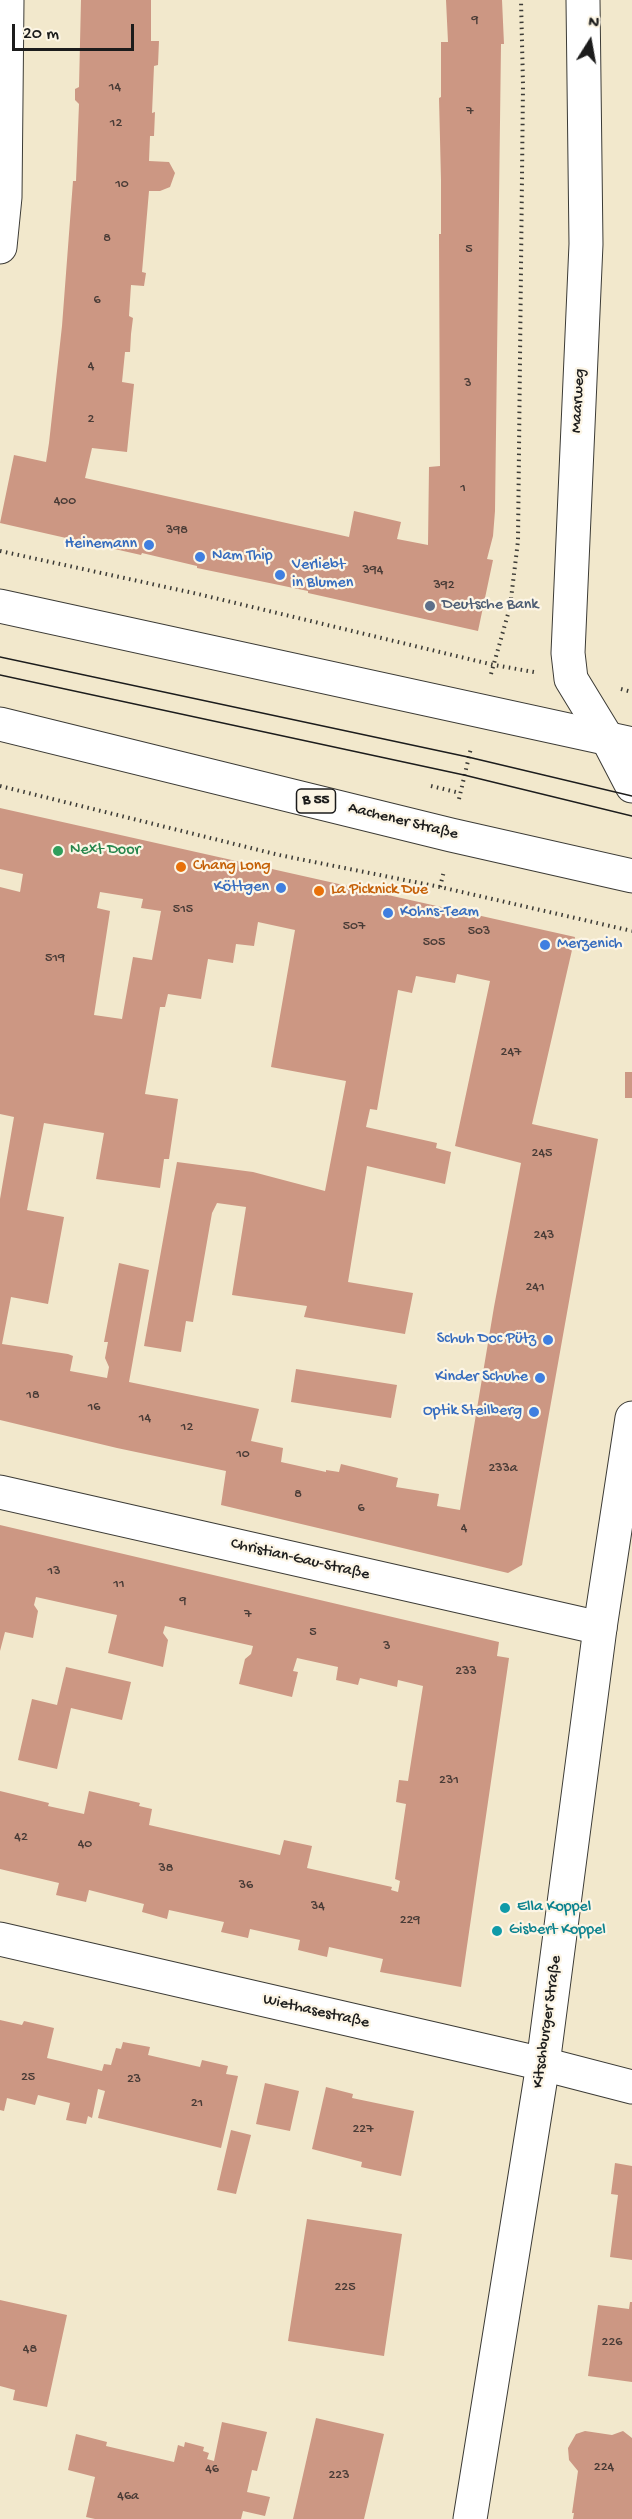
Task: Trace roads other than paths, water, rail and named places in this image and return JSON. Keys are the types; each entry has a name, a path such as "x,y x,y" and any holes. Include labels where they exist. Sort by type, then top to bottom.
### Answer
{"street":[{"path":"0,247 5,197 3,78 7,0"},
{"name":"Maarweg","path":"583,0 586,244 568,653 571,679 619,741 632,786"},
{"path":"0,606 619,741"},
{"name":"Aachener Straße","path":"0,724 451,835 632,876"},
{"name":"Kitschburger Straße","path":"470,2519 543,2064 600,1628 627,1482 632,1418"},
{"name":"Christian-Gau-Straße","path":"0,1492 600,1628"},
{"name":"Wiethasestraße","path":"0,1939 543,2064 632,2087"}],"tram line":[{"path":"0,657 468,757 632,796"},
{"path":"0,675 464,775 632,816"}],"place":[{"name":"Heinemann","path":"149,545"},
{"name":"Nam Thip","path":"200,557"},
{"name":"Verliebt in Blumen","path":"280,575"},
{"name":"Deutsche Bank","path":"430,606"},
{"name":"Next Door","path":"58,851"},
{"name":"Chang Long","path":"181,867"},
{"name":"Köttgen","path":"281,888"},
{"name":"La Picknick Due","path":"319,891"},
{"name":"Kohns-Team","path":"388,913"},
{"name":"Merzenich","path":"545,945"},
{"name":"Schuh Doc Pütz","path":"548,1340"},
{"name":"Kinder Schuhe","path":"540,1378"},
{"name":"Optik Steilberg","path":"534,1412"},
{"name":"Ella Koppel","path":"505,1908"},
{"name":"Gisbert Koppel","path":"497,1931"}]}
